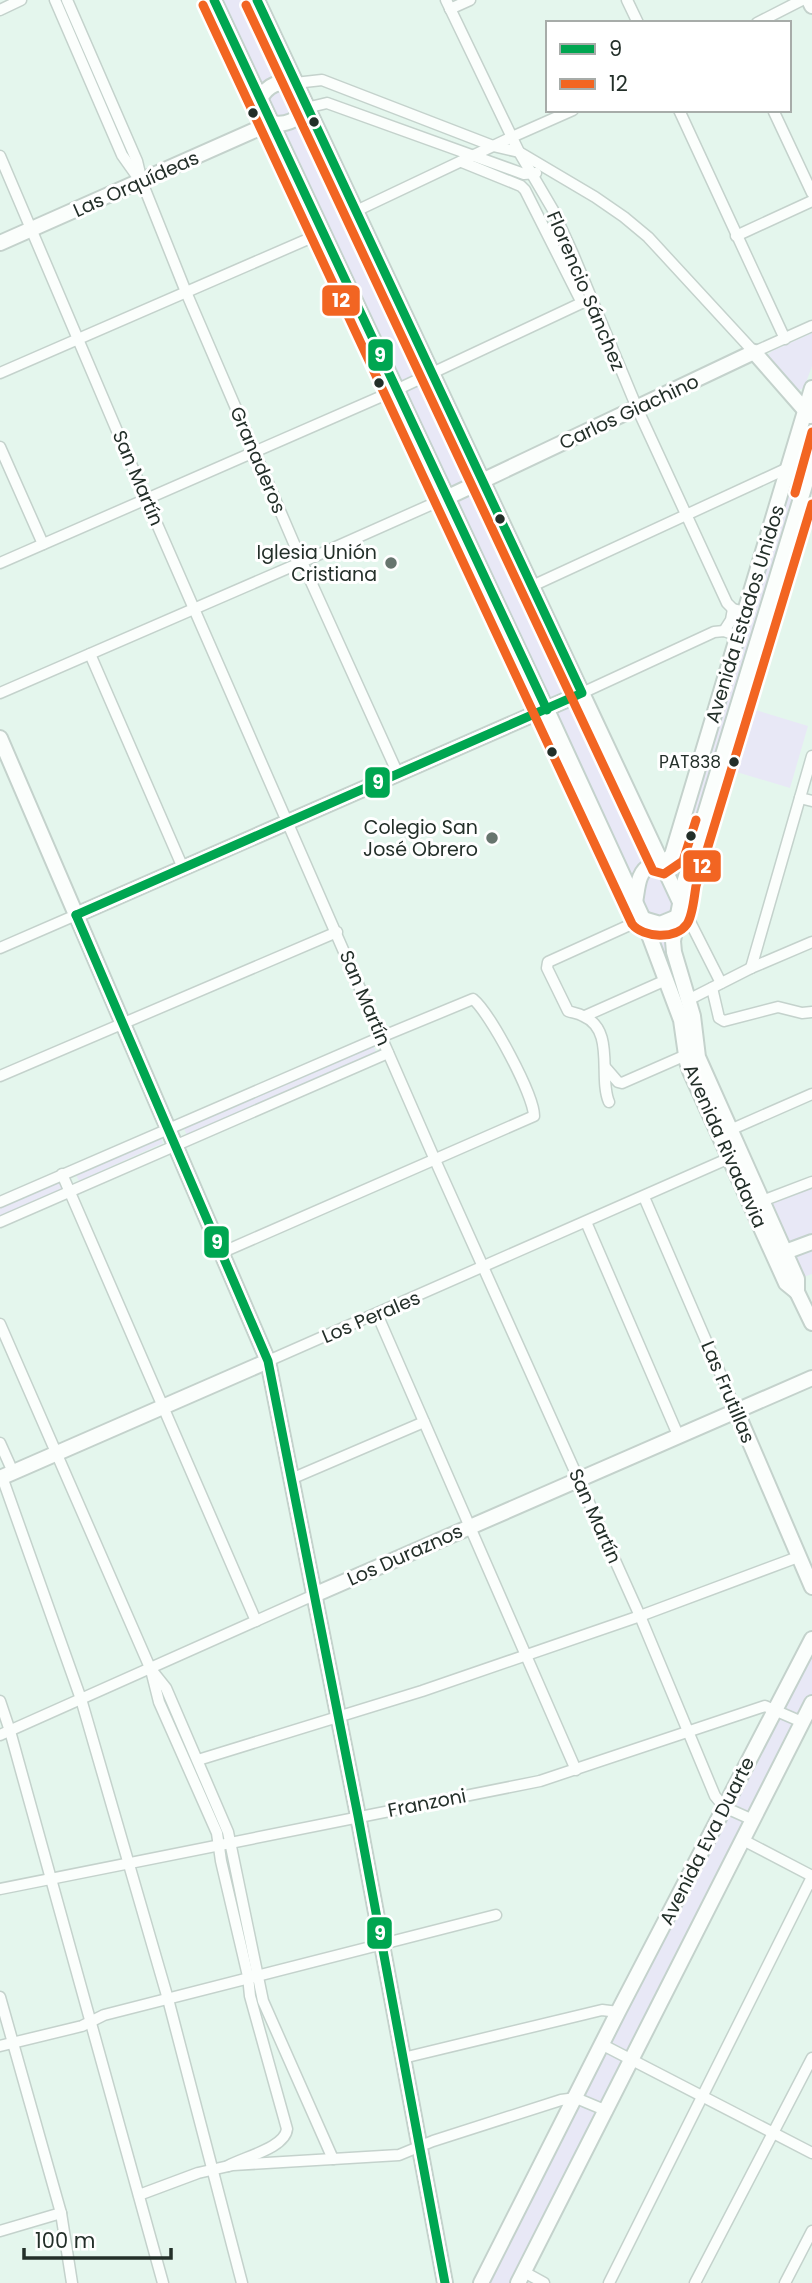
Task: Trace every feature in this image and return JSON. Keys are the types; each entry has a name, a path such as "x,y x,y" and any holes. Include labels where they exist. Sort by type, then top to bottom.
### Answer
{"main road":[{"name":"Avenida Rivadavia","path":"214,0 643,919 681,1020 690,1071 762,1201 775,1230 779,1254"},
{"path":"257,0 661,862 678,909 660,924 643,919"},
{"path":"809,0 812,6"},
{"path":"260,99 264,91 273,84 295,83"},
{"path":"271,123 280,125 290,122 306,108"},
{"name":"Las Orquídeas","path":"0,243 271,123"},
{"path":"754,352 809,415"},
{"name":"Carlos Giachino","path":"446,498 754,352"},
{"name":"Avenida Estados Unidos","path":"635,903 639,879 650,866 672,855 731,634 809,415 812,388"},
{"name":"Avenida Estados Unidos","path":"678,909 812,462"},
{"path":"740,611 765,617"},
{"path":"731,634 758,642"},
{"path":"76,915 582,694"},
{"path":"0,738 268,1361 336,1717 358,1816 445,2283"},
{"name":"Avenida Rivadavia","path":"678,909 674,952 696,1030 698,1057 730,1130 735,1156 812,1323"},
{"path":"775,1230 796,1242 810,1243"},
{"path":"779,1254 810,1243"},
{"path":"793,1285 812,1274"},
{"name":"Los Perales","path":"5,1476 268,1361"},
{"name":"Los Duraznos","path":"314,1595 812,1378"},
{"name":"Las Frutillas","path":"736,1410 812,1587"},
{"name":"Avenida Eva Duarte","path":"481,2283 812,1639"},
{"name":"Avenida Eva Duarte","path":"521,2277 812,1703"}],"street":[{"path":"0,10 21,0"},
{"name":"Granaderos","path":"55,0 122,155 142,182"},
{"name":"Granaderos","path":"67,0 137,161 142,182 186,292 302,562 398,774"},
{"path":"448,5 470,0"},
{"path":"627,0 637,21"},
{"path":"761,21 802,0"},
{"name":"Florencio Sánchez","path":"448,5 519,152 573,254 586,301 684,514 727,603 740,611"},
{"path":"295,83 322,80 493,146 519,152 595,197 648,237 754,352"},
{"path":"306,108 327,103 524,174 547,170"},
{"path":"356,211 568,112"},
{"path":"680,112 785,339"},
{"path":"774,112 812,193"},
{"name":"San Martín","path":"0,156 146,499 482,1268 640,1616 715,1796 724,1807"},
{"path":"0,563 396,390 586,301 525,190 462,162"},
{"path":"736,236 812,201"},
{"path":"0,373 322,233"},
{"name":"Carlos Giachino","path":"754,352 812,326"},
{"path":"0,447 43,544"},
{"path":"530,587 790,467"},
{"path":"0,693 446,498"},
{"path":"582,694 715,632 731,634"},
{"path":"90,654 183,868"},
{"path":"751,968 812,756"},
{"path":"800,798 812,801"},
{"path":"678,909 717,986 719,1018 724,1021 778,1007 802,1013 812,1012"},
{"path":"0,948 76,915"},
{"path":"610,1102 605,1092 604,1043 595,1026 585,1016 568,1011 547,968 548,962 643,919"},
{"path":"0,1076 337,932"},
{"path":"688,1000 751,968 812,942"},
{"path":"585,1016 666,980"},
{"path":"0,1202 473,999 480,1005 499,1035 529,1097 534,1116 223,1252"},
{"path":"0,1222 388,1053"},
{"path":"605,1067 622,1083 686,1055"},
{"path":"730,1130 812,1094"},
{"name":"Los Perales","path":"268,1361 735,1156"},
{"path":"62,1174 256,1621"},
{"path":"762,1201 812,1182"},
{"name":"Las Frutillas","path":"644,1196 736,1410"},
{"path":"586,1222 678,1435"},
{"path":"377,1314 576,1770"},
{"path":"0,1324 151,1670 159,1702 217,1833 225,1844 253,1975 332,2159"},
{"path":"291,1479 424,1422"},
{"path":"0,1443 5,1476 81,1699 168,1999 242,2283"},
{"path":"198,1760 422,1691 640,1616 798,1557"},
{"name":"Los Duraznos","path":"0,1735 151,1670 314,1595"},
{"path":"151,1670 166,1688 198,1760 228,1832 225,1844"},
{"path":"0,1701 163,2283"},
{"name":"Franzoni","path":"0,1889 49,1877 540,1781 758,1707 775,1709"},
{"path":"775,1709 803,1722"},
{"path":"724,1807 753,1820"},
{"path":"609,2283 812,1876 743,1840"},
{"path":"0,2046 253,1975 496,1914"},
{"path":"228,2166 244,2157 275,2147 284,2140 287,2129 250,1996 253,1975"},
{"path":"0,1997 61,2213 72,2283"},
{"path":"403,2058 602,2010 618,2012"},
{"path":"603,2045 812,2153"},
{"path":"695,2283 812,2058"},
{"path":"139,2195 211,2169 228,2166 398,2155 561,2100 576,2098 607,2111"},
{"path":"0,2231 61,2213"},
{"path":"785,2283 812,2231"},
{"path":"521,2277 544,2283"}],"shaded area":[{"path":"214,0 257,0 661,862 669,859 812,388 812,462 673,941 696,1050 762,1200 812,1182 812,1274 786,1283 643,919"},
{"path":"812,333 812,366 804,388 799,390 770,363 767,356 772,351"},
{"path":"749,708 808,726 790,788 730,770"},
{"path":"372,1043 376,1052 187,1136 183,1126"},
{"path":"160,1136 163,1143 79,1181 75,1173"},
{"path":"60,1180 64,1189 0,1216 0,1206"},
{"path":"812,1639 812,1703 518,2283 481,2283"}],"transit line":[{"name":"9","path":"214,0 547,710"},
{"name":"9","path":"76,915 582,693 257,0"},
{"name":"12","path":"203,5 632,924 644,932 668,935 682,929 689,920 696,886 812,504"},
{"name":"12","path":"246,5 653,871 664,874 683,861 696,820"},
{"name":"12","path":"795,493 812,432"},
{"name":"9","path":"76,915 268,1361 358,1816 445,2283"}],"place":[{"name":"Iglesia Unión Cristiana","path":"391,563"},
{"name":"PAT838","path":"734,762"},
{"name":"Colegio San José Obrero","path":"492,838"}]}
